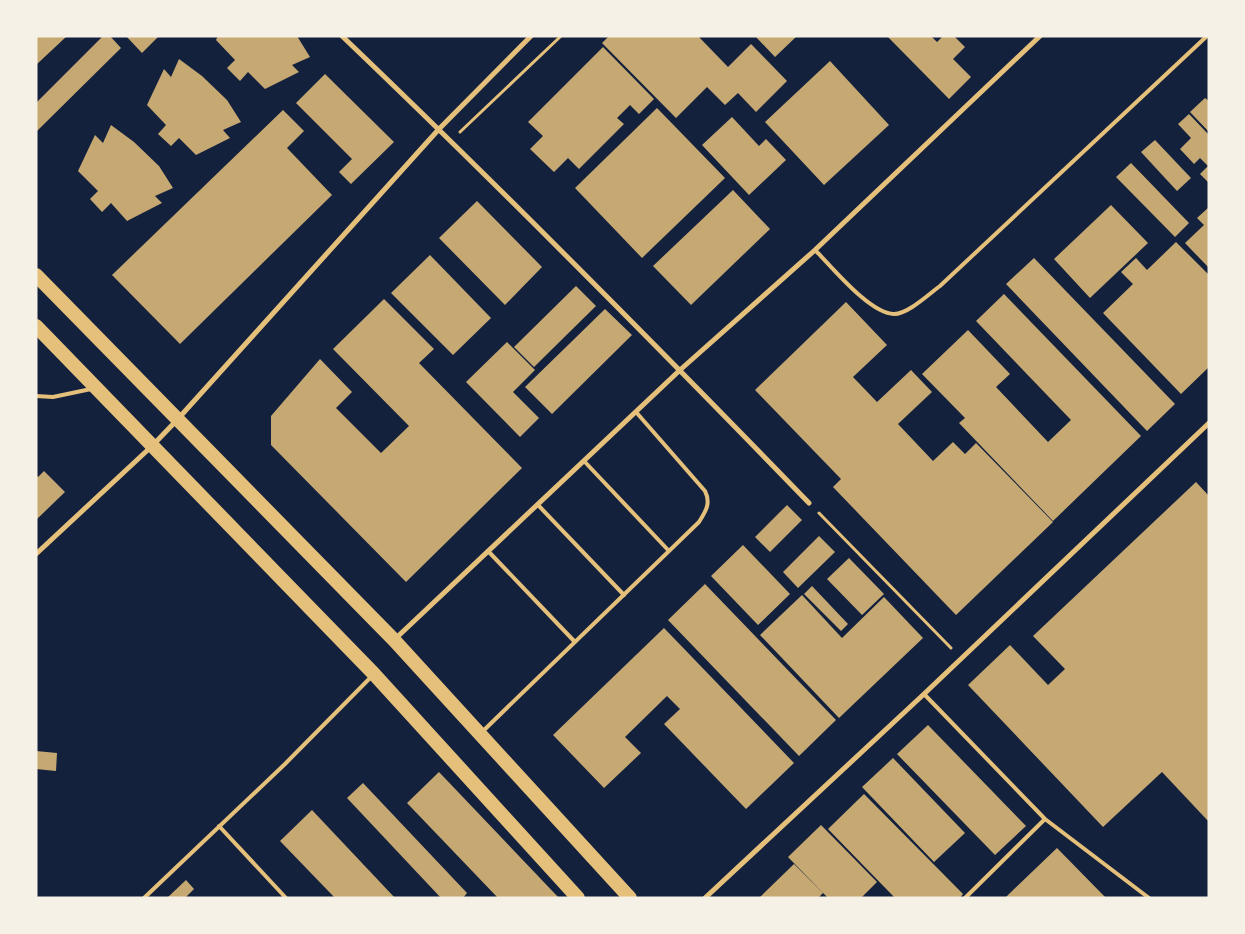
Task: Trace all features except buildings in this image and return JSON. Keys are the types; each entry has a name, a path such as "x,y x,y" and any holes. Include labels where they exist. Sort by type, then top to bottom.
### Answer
{"highway":[{"path":"36,275 394,640 630,898"},
{"path":"36,326 374,674 578,898"}],"street":[{"path":"342,36 439,129 680,370 809,503"},
{"path":"36,554 152,446 177,420 439,129 531,36"},
{"path":"394,640 680,370 815,250 1040,36"},
{"path":"705,898 962,659 1209,422"}],"lane":[{"path":"815,250 856,292 874,306 895,314 909,309 940,286 1207,36"},
{"path":"36,396 53,397 96,388"},
{"path":"480,734 699,522 705,513 708,496 705,491 636,412"},
{"path":"584,461 669,550"},
{"path":"538,505 624,595"},
{"path":"488,551 575,642"},
{"path":"144,898 284,764 374,674"},
{"path":"924,694 1045,819 1149,898"},
{"path":"966,898 1045,819"},
{"path":"219,826 286,898"}],"path":[{"path":"454,138 561,36"},
{"path":"809,503 962,659"}]}
